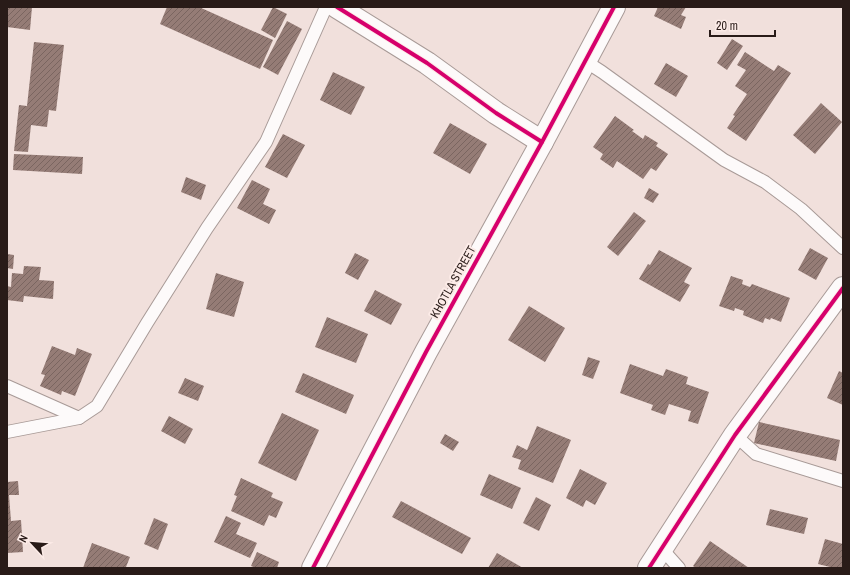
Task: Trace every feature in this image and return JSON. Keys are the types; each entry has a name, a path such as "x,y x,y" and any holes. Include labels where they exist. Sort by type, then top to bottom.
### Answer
{"street":[{"path":"337,7 428,63 496,113 542,142"},
{"name":"KHOTLA STREET","path":"313,568 426,352 542,142 614,7"},
{"path":"649,568 735,435 843,288"}],"lane":[{"path":"7,432 79,418 97,406 147,323 208,228 266,142 326,7"},
{"path":"585,61 724,160 765,182 801,209 843,248"},
{"path":"7,386 79,418"},
{"path":"735,435 756,454 843,481"},
{"path":"662,549 679,568"}],"building":[{"path":"7,7 32,7 30,30 7,27"},
{"path":"167,7 199,7 273,40 260,69 160,24"},
{"path":"273,7 287,14 275,38 261,30"},
{"path":"658,7 686,7 681,15 686,17 681,29 654,16"},
{"path":"287,21 302,29 278,75 263,67"},
{"path":"732,39 743,46 727,70 717,63"},
{"path":"34,42 64,45 56,111 49,110 47,127 31,125 28,152 14,151 19,105 27,106"},
{"path":"745,52 774,71 778,65 791,73 746,141 727,128 735,116 733,115 747,94 735,86 746,70 737,65"},
{"path":"666,63 688,76 676,97 654,84"},
{"path":"333,72 365,87 351,115 320,100"},
{"path":"821,103 842,122 815,154 793,135"},
{"path":"615,116 634,130 632,131 643,139 645,135 658,143 656,146 668,154 656,171 651,168 643,179 617,161 613,168 600,159 603,154 593,147"},
{"path":"450,123 487,144 470,174 433,153"},
{"path":"283,134 305,145 287,178 265,167"},
{"path":"14,154 83,157 82,174 13,170"},
{"path":"186,177 206,185 201,200 181,192"},
{"path":"252,180 270,189 263,204 276,210 269,224 237,208"},
{"path":"649,188 659,194 653,203 644,198"},
{"path":"634,212 646,221 618,256 607,247"},
{"path":"810,248 828,258 816,280 798,270"},
{"path":"659,250 692,268 684,282 690,285 680,302 639,279"},
{"path":"355,253 369,260 358,280 345,273"},
{"path":"7,254 14,255 13,269 7,268"},
{"path":"24,266 41,267 39,280 54,281 53,299 24,296 23,302 7,300 7,286 11,287 12,273 23,274"},
{"path":"216,273 244,282 234,317 206,309"},
{"path":"731,276 743,280 742,284 750,287 752,284 790,298 781,322 771,318 770,320 765,318 763,323 743,315 744,311 735,308 734,311 719,306"},
{"path":"375,290 402,304 391,325 364,311"},
{"path":"529,306 565,328 545,362 508,340"},
{"path":"327,317 368,334 356,363 315,347"},
{"path":"52,346 75,355 77,348 92,354 75,396 62,391 61,395 40,386 45,375 41,374"},
{"path":"588,357 600,361 593,379 582,375"},
{"path":"630,364 663,376 666,369 688,377 686,384 709,392 698,424 688,421 691,411 669,404 665,415 651,410 653,405 620,393"},
{"path":"839,371 843,373 843,405 827,398"},
{"path":"303,373 354,395 346,414 295,392"},
{"path":"185,378 204,386 198,401 178,393"},
{"path":"282,413 319,430 296,481 258,463"},
{"path":"169,416 193,429 185,444 161,431"},
{"path":"759,422 840,440 836,461 754,443"},
{"path":"537,426 571,440 553,483 518,469 521,460 512,457 517,445 527,450"},
{"path":"445,434 459,442 453,451 440,443"},
{"path":"580,469 607,483 595,505 586,500 583,507 566,498"},
{"path":"489,474 521,488 512,509 480,495"},
{"path":"241,478 273,493 271,497 283,502 276,518 269,515 264,526 231,511 237,496 234,495"},
{"path":"18,481 19,495 9,495 11,521 21,520 23,552 7,553 7,482"},
{"path":"536,497 551,505 539,531 523,523"},
{"path":"401,501 471,538 462,554 392,517"},
{"path":"770,509 808,518 804,534 766,525"},
{"path":"226,516 241,523 236,534 257,543 250,558 214,542"},
{"path":"154,518 168,524 158,550 144,544"},
{"path":"825,539 843,544 843,568 834,568 818,564"},
{"path":"710,541 749,568 696,568 693,566"},
{"path":"92,543 130,557 126,567 129,568 83,568"},
{"path":"257,552 279,562 277,568 256,568 251,566"},
{"path":"497,553 523,568 488,568"}],"cycle path":[{"path":"337,7 427,63 496,113 542,142"},
{"path":"313,568 426,352 542,142 614,7"},
{"path":"649,568 735,435 843,288"}]}
